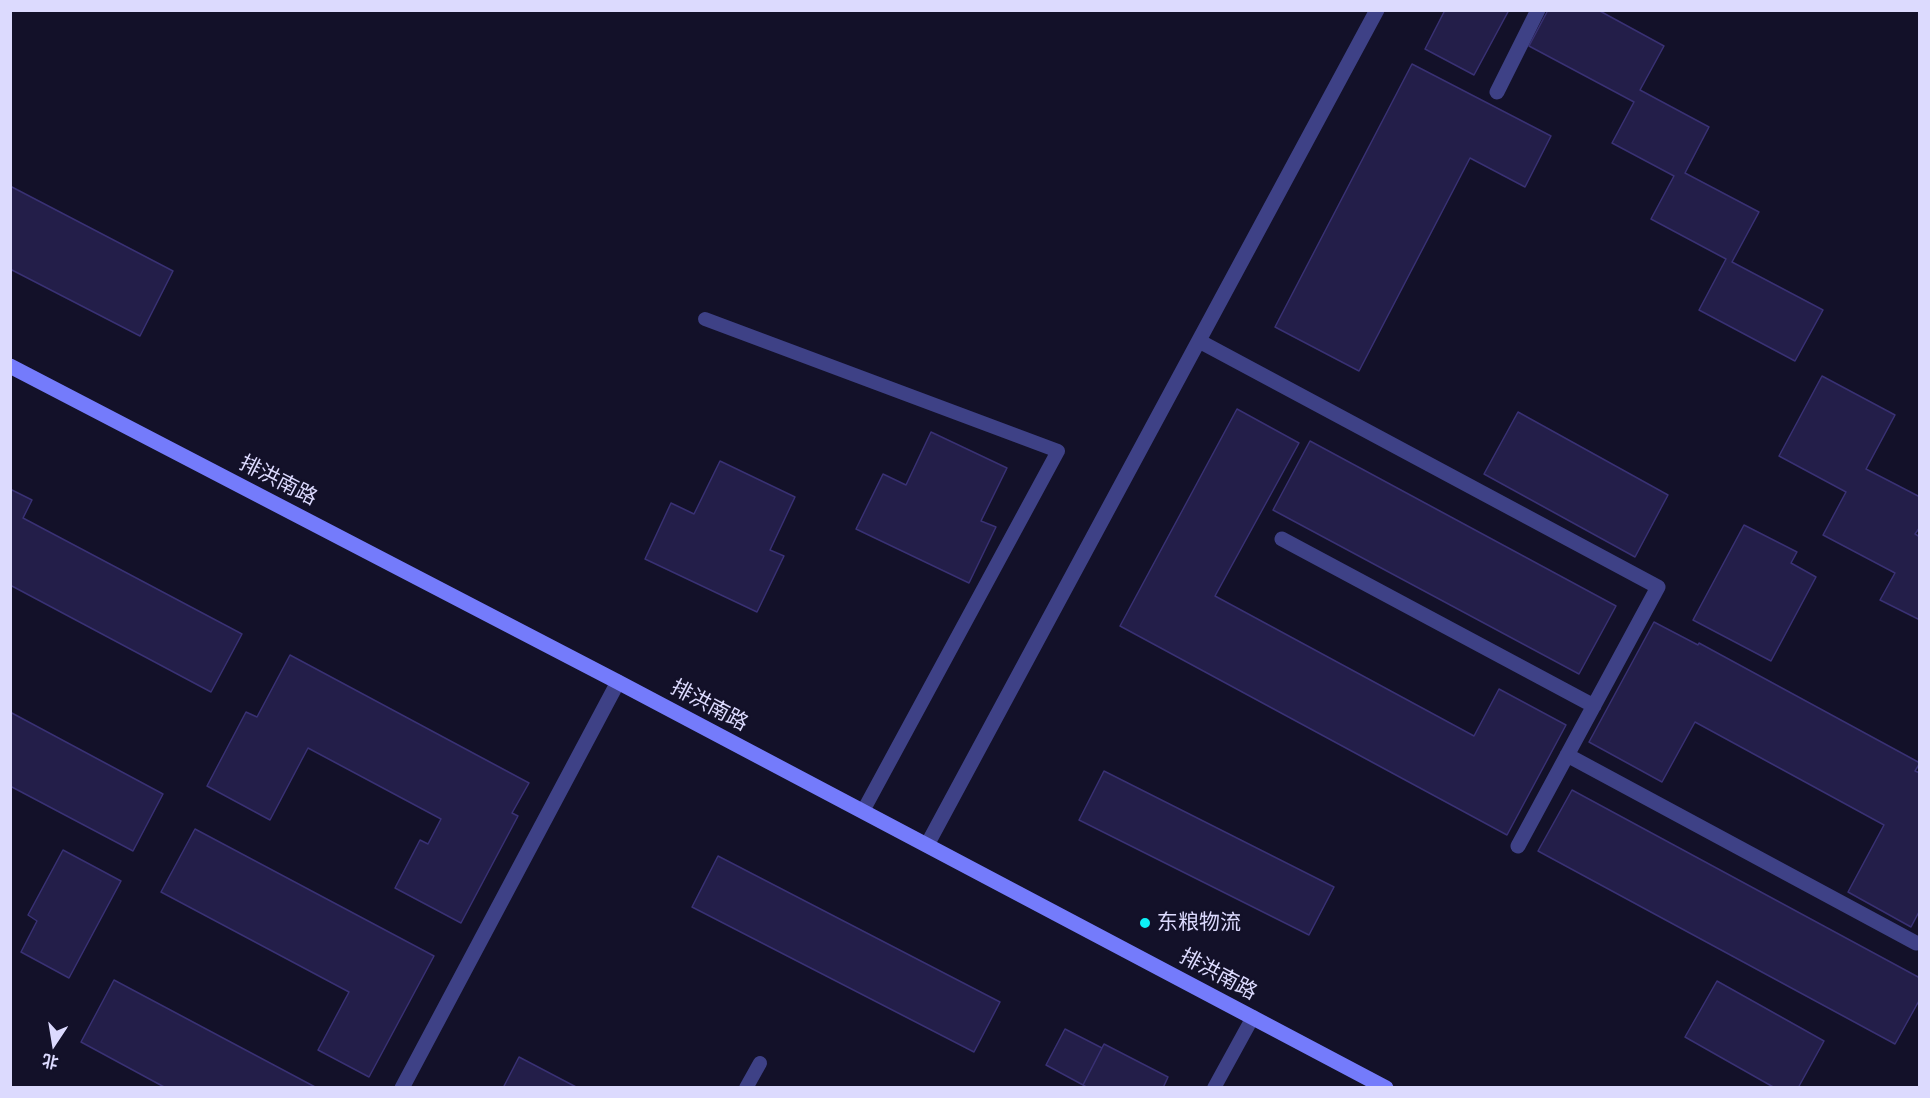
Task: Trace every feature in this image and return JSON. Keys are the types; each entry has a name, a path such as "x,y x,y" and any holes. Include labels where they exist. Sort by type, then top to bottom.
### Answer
{"street":[{"path":"927,845 1377,10"},
{"path":"1497,92 1538,10"},
{"path":"1199,341 1658,587 1518,846"},
{"name":"排洪南路","path":"10,366 618,682 1386,1088"},
{"path":"1282,538 1594,706"},
{"path":"402,1088 618,682"},
{"path":"1567,755 1916,943"}],"lane":[{"path":"705,319 1058,451 863,811"},
{"path":"1214,1088 1253,1017"},
{"path":"746,1088 760,1063"}],"building":[{"path":"1445,10 1509,10 1474,75 1425,49"},
{"path":"1548,10 1598,10 1664,46 1640,90 1709,127 1685,173 1759,212 1732,262 1823,310 1795,361 1699,310 1726,259 1651,219 1674,176 1612,143 1634,102 1529,46"},
{"path":"1412,64 1551,136 1525,187 1470,158 1359,371 1275,327"},
{"path":"10,186 173,271 140,336 10,269"},
{"path":"1822,376 1895,415 1866,469 1920,497 1920,527 1915,534 1920,537 1920,620 1880,600 1895,573 1823,535 1846,492 1779,456"},
{"path":"1237,409 1299,443 1215,596 1474,736 1499,689 1566,725 1507,835 1120,626"},
{"path":"1518,412 1668,495 1635,557 1484,474"},
{"path":"931,432 1007,468 981,521 996,527 969,583 856,529 883,474 906,485"},
{"path":"1310,441 1616,606 1579,674 1273,510"},
{"path":"720,461 795,497 770,550 784,556 757,612 645,559 671,503 694,514"},
{"path":"10,489 32,500 23,518 242,634 211,692 10,585"},
{"path":"1744,525 1797,552 1791,563 1816,577 1771,661 1693,620"},
{"path":"1654,622 1698,645 1699,643 1920,763 1915,771 1920,773 1920,910 1911,927 1848,892 1884,825 1695,722 1662,782 1589,742"},
{"path":"290,655 529,783 512,813 518,816 461,923 395,888 420,840 428,844 441,819 308,748 270,820 207,786 246,712 257,717"},
{"path":"10,712 163,794 133,851 10,786"},
{"path":"1104,771 1334,887 1309,935 1079,820"},
{"path":"1572,790 1920,978 1920,999 1895,1044 1538,851"},
{"path":"195,829 434,956 369,1077 318,1050 349,992 161,892"},
{"path":"63,850 121,881 69,978 21,952 37,921 28,915"},
{"path":"718,856 1000,1002 974,1052 692,907"},
{"path":"114,980 317,1088 166,1088 81,1042"},
{"path":"1717,981 1824,1041 1798,1088 1775,1088 1685,1037"},
{"path":"1065,1029 1102,1048 1083,1085 1046,1065"},
{"path":"1104,1044 1168,1077 1163,1088 1088,1088 1083,1085"},
{"path":"519,1057 578,1088 503,1088"}],"place":[{"name":"东粮物流","path":"1145,923"}]}
